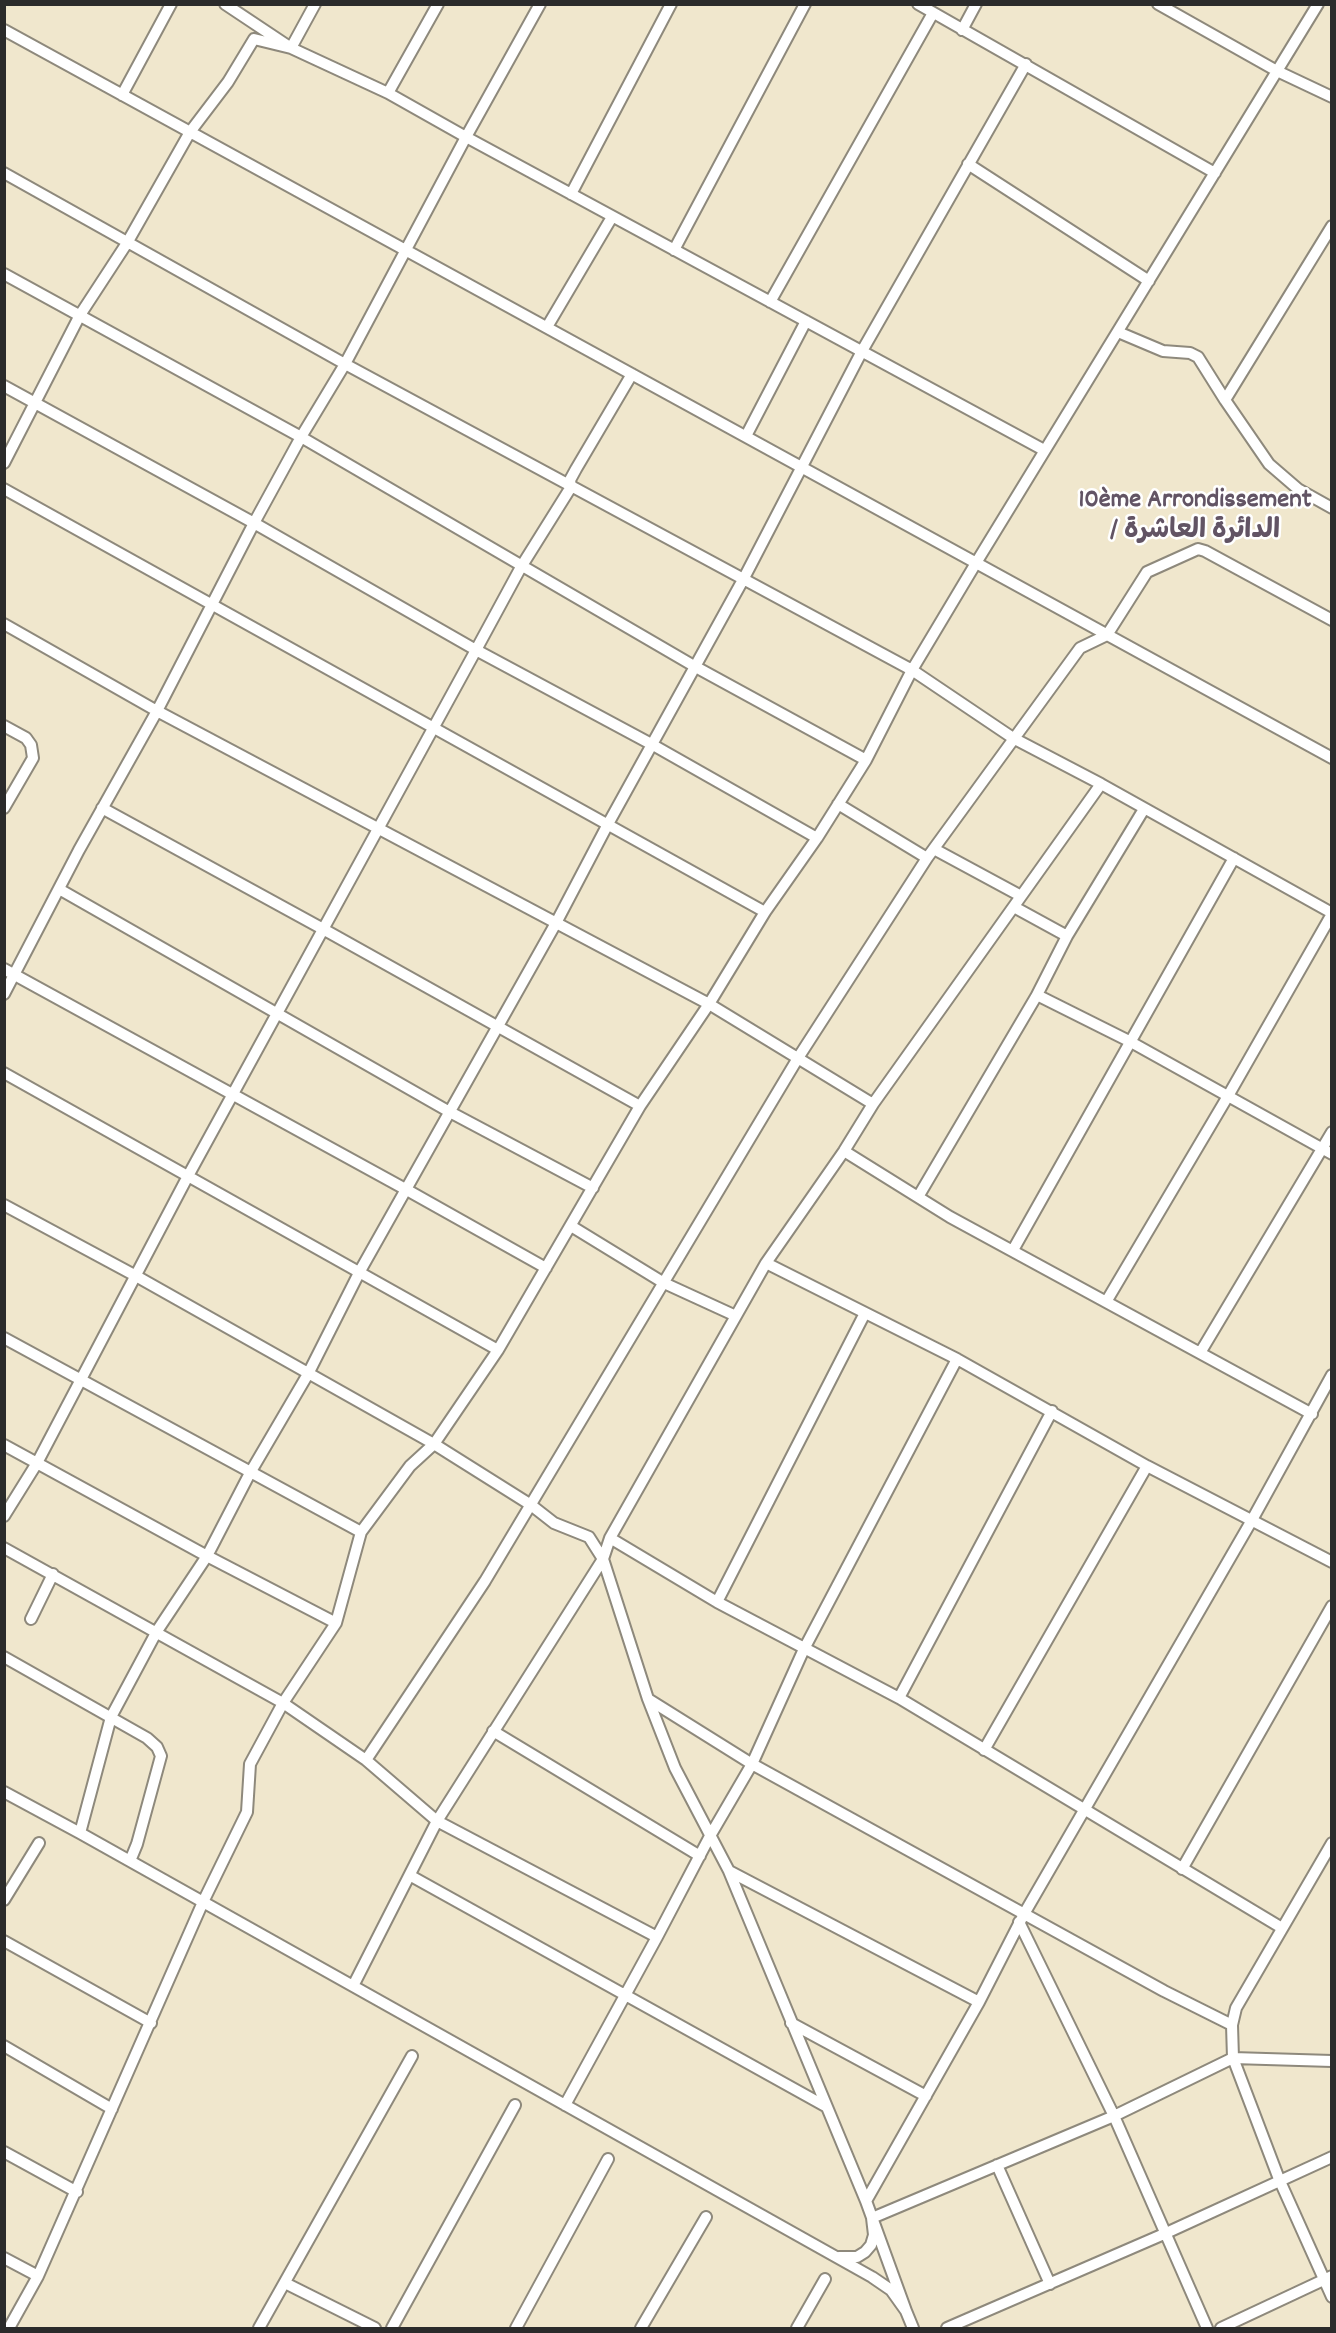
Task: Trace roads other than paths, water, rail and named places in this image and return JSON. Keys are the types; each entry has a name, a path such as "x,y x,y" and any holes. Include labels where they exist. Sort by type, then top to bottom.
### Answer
{"street":[{"path":"122,95 171,4"},
{"path":"225,4 291,48 388,93 612,217 1044,450"},
{"path":"291,48 315,4"},
{"path":"388,93 438,4"},
{"path":"4,994 10,972 59,889 157,711 254,523 301,437 345,364 540,4"},
{"path":"571,194 672,4"},
{"path":"674,250 805,4"},
{"path":"918,4 1215,173"},
{"path":"962,30 976,4"},
{"path":"1158,4 1277,71 1332,97"},
{"path":"9,2328 38,2276 77,2192 203,1902 247,1812 250,1764 284,1703 336,1623 361,1533 410,1466 434,1444 498,1350 640,1106 709,1004 765,912 817,838 866,760 912,670 1044,450 1318,4"},
{"path":"770,302 933,13"},
{"path":"4,30 1332,758"},
{"path":"4,463 80,315 127,243 190,132 228,82 254,39 291,48"},
{"path":"80,1833 111,1717 158,1631 207,1556 250,1473 308,1374 360,1271 407,1190 448,1111 556,923 744,578 862,351 1026,64"},
{"path":"968,164 1149,281"},
{"path":"4,173 345,364 912,670 1013,738 1101,784 1332,913 1228,1096 1106,1302"},
{"path":"547,327 612,217"},
{"path":"1225,400 1332,226"},
{"path":"4,274 301,437 694,666 866,760"},
{"path":"746,436 806,321"},
{"path":"1118,332 1163,351 1190,353 1198,357 1269,464 1298,489 1332,508"},
{"path":"4,1516 37,1463 188,1176 521,567 571,487 570,480 632,374"},
{"path":"4,386 817,838"},
{"path":"4,489 765,912"},
{"path":"366,1760 485,1581 798,1058 930,853 1080,648 1107,635 1147,572 1198,549 1332,620"},
{"path":"4,624 157,711 709,1004 873,1104"},
{"path":"4,726 26,738 31,745 33,758 4,808"},
{"path":"353,1986 437,1821 603,1559 610,1538 766,1263 844,1151 873,1104 1101,784"},
{"path":"838,804 930,853 1022,896"},
{"path":"102,808 323,928 640,1106"},
{"path":"918,1197 1037,995 1067,936 1144,809"},
{"path":"1013,1250 1234,858"},
{"path":"59,889 448,1111 593,1188"},
{"path":"1014,906 1067,936"},
{"path":"10,972 546,1268"},
{"path":"1037,995 1129,1041 1327,1151"},
{"path":"4,1073 498,1350"},
{"path":"1200,1353 1327,1151 1332,1131"},
{"path":"844,1151 950,1217 1312,1414"},
{"path":"4,1205 136,1276 434,1444 554,1522 589,1537 603,1559 648,1700 675,1768 729,1871 866,2201 913,2328"},
{"path":"571,1226 664,1283 736,1316"},
{"path":"766,1263 957,1359 1147,1466 1332,1562"},
{"path":"717,1602 865,1313"},
{"path":"4,1338 361,1533"},
{"path":"565,2105 699,1856 752,1764 804,1649 957,1359"},
{"path":"866,2201 979,2002 1021,1918 1252,1520 1332,1376"},
{"path":"899,1698 1052,1411"},
{"path":"4,1445 207,1556 336,1623"},
{"path":"984,1750 1147,1466"},
{"path":"610,1538 717,1602 899,1698 1282,1928"},
{"path":"4,1548 158,1631 284,1703 366,1760 437,1821 657,1937"},
{"path":"30,1619 52,1574"},
{"path":"1182,1869 1332,1606"},
{"path":"4,1657 147,1738 157,1747 161,1756 137,1844 130,1861"},
{"path":"648,1700 752,1764 1021,1918 1232,2025"},
{"path":"493,1731 699,1856"},
{"path":"4,1792 872,2277 891,2290 906,2311"},
{"path":"4,1900 39,1843"},
{"path":"1332,1843 1236,2008 1232,2025 1233,2058 1279,2180 1327,2277 1332,2297"},
{"path":"729,1871 979,2002"},
{"path":"411,1876 825,2106"},
{"path":"1021,1918 1113,2116 1207,2328"},
{"path":"4,1941 151,2023"},
{"path":"791,2023 926,2096"},
{"path":"4,2046 112,2109"},
{"path":"259,2328 412,2056"},
{"path":"872,2218 1113,2116 1233,2058 1332,2061"},
{"path":"392,2328 515,2105"},
{"path":"4,2152 77,2192"},
{"path":"947,2328 1164,2234 1332,2157"},
{"path":"516,2328 608,2159"},
{"path":"997,2165 1050,2284"},
{"path":"641,2328 706,2217"},
{"path":"830,2254 847,2258 857,2257 865,2252 871,2245 874,2235 872,2218"},
{"path":"4,2258 38,2276"},
{"path":"1221,2328 1327,2277"},
{"path":"797,2328 825,2279"},
{"path":"285,2283 375,2328"}],"district":[{"name":"10ème Arrondissement / الدائرة العاشرة","path":"1195,518"}]}
